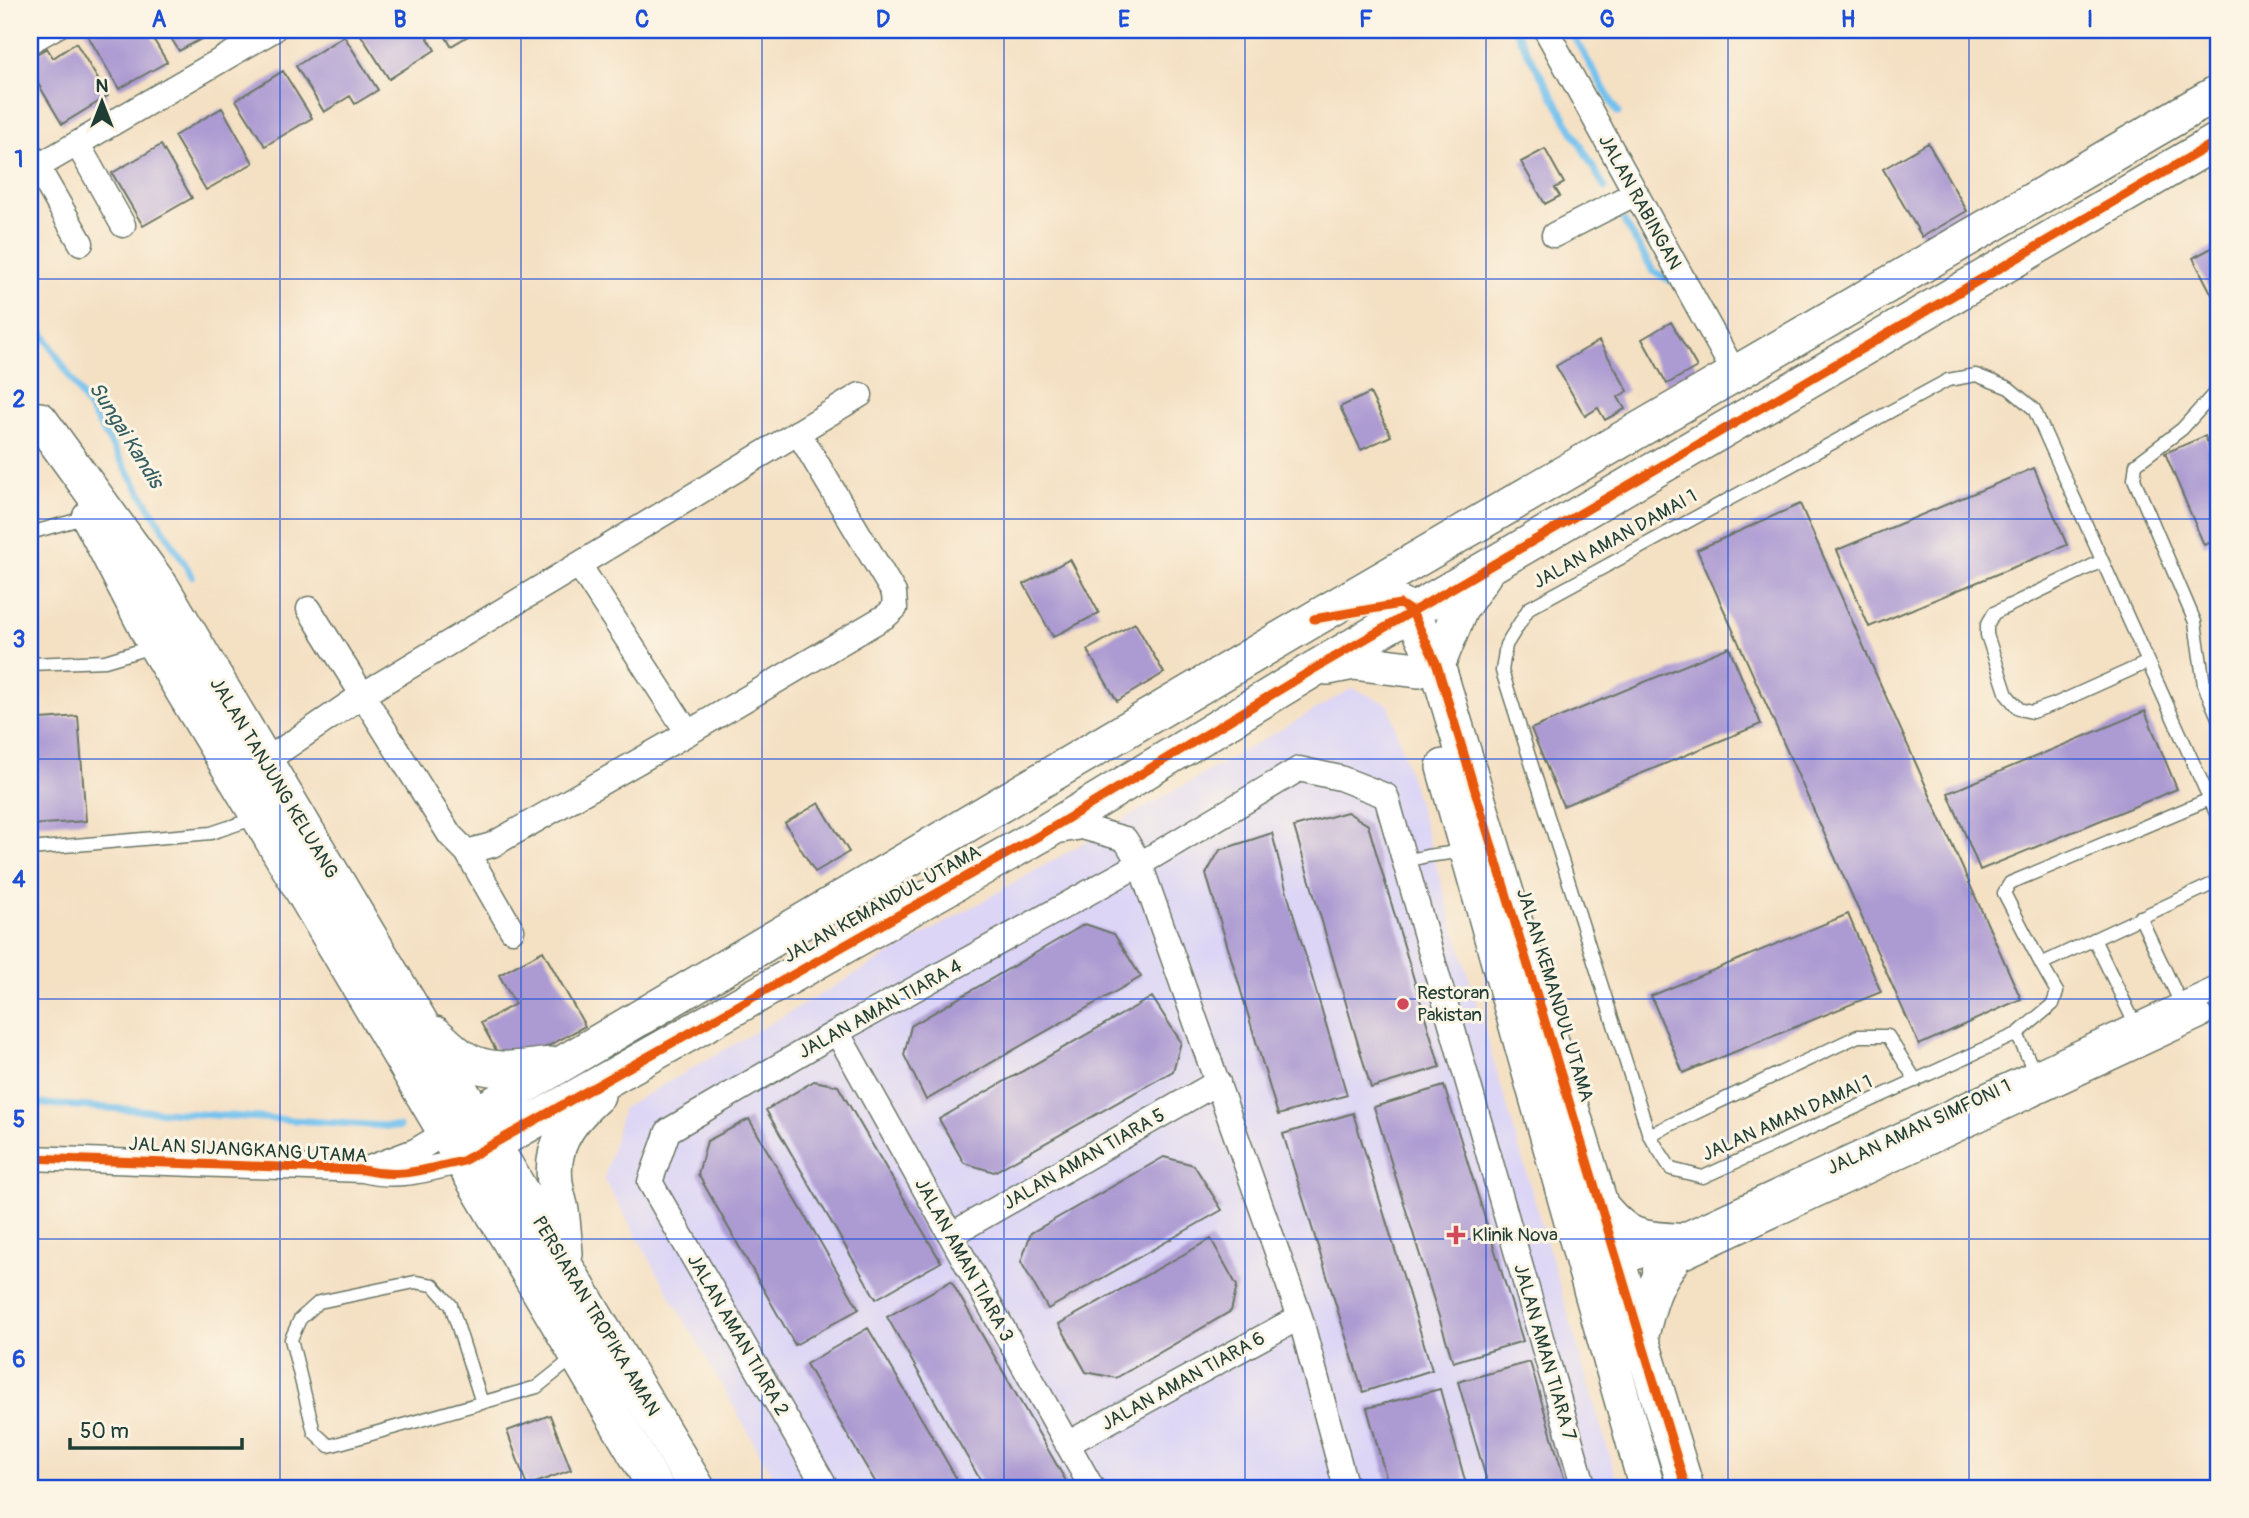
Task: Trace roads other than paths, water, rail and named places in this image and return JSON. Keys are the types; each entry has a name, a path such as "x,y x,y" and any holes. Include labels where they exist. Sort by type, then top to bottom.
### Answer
{"street":[{"path":"81,243 34,161 78,145 273,30"},
{"name":"JALAN RABINGAN","path":"1546,30 1735,374"},
{"path":"1314,619 2219,92"},
{"name":"JALAN KEMANDUL UTAMA","path":"463,1161 1042,834 1404,612 1488,568 2219,140"},
{"path":"78,145 123,225"},
{"path":"1554,235 1636,193"},
{"path":"264,762 364,694 860,395"},
{"name":"JALAN TANJUNG KELUANG","path":"35,412 156,646 463,1161"},
{"name":"JALAN TANJUNG KELUANG","path":"35,412 162,588 494,1144"},
{"path":"467,852 492,845 688,733 886,616 895,608 894,593 798,432"},
{"path":"1404,612 1447,542"},
{"path":"579,565 688,733"},
{"path":"1314,669 1353,662 1427,667 1488,568"},
{"path":"309,608 450,835 467,852 512,930"},
{"name":"JALAN KEMANDUL UTAMA","path":"444,1133 1314,619 1404,612"},
{"name":"JALAN KEMANDUL UTAMA","path":"1404,612 1427,667 1600,1205 1617,1276 1640,1338 1686,1488"},
{"name":"JALAN KEMANDUL UTAMA","path":"1427,667 1466,851 1647,1488"},
{"name":"JALAN AMAN TIARA 7","path":"1140,864 1299,769 1340,778 1386,796 1584,1488"},
{"path":"1042,834 1082,827 1125,839 1140,864 1300,1317 1346,1488"},
{"name":"JALAN AMAN TIARA 4","path":"650,1182 668,1131 837,1032 1140,864"},
{"name":"JALAN AMAN SIMFONI 1","path":"1673,1252 2035,1073 2219,988"},
{"name":"JALAN AMAN SIMFONI 1","path":"1617,1276 2219,1007"},
{"path":"419,1020 461,1057 481,1066 504,1070 565,1063"},
{"name":"JALAN AMAN TIARA 3","path":"837,1032 1092,1488"},
{"path":"566,1266 561,1209 555,1188 554,1159 577,1113 629,1067"},
{"name":"JALAN AMAN TIARA 5","path":"951,1235 1218,1082"},
{"path":"363,1170 415,1151 444,1133"},
{"name":"PERSIARAN TROPIKA AMAN","path":"494,1144 697,1488"},
{"name":"JALAN SIJANGKANG UTAMA","path":"30,1158 363,1170 384,1175 407,1174 463,1161"},
{"name":"PERSIARAN TROPIKA AMAN","path":"463,1161 656,1488"},
{"name":"JALAN AMAN TIARA 2","path":"650,1182 826,1488"},
{"path":"1600,1205 1616,1226 1673,1252 1652,1292 1640,1338"},
{"path":"1581,1253 1617,1276 1597,1313"},
{"name":"JALAN AMAN TIARA 6","path":"1067,1444 1300,1317"}],"lane":[{"path":"30,48 62,30"},
{"name":"JALAN AMAN DAMAI 1","path":"2210,799 2010,883 2004,893 2057,992 2053,1004 2017,1034 1703,1177 1671,1170 1649,1135 1502,671 1506,645 1529,608 1948,380 1976,375 2009,387 2034,409 2210,799 2219,820"},
{"path":"2219,388 2182,429 2136,464 2134,480 2195,622 2204,685 2219,720"},
{"path":"30,533 89,516"},
{"path":"2102,561 1994,613 1987,625 1987,635 2007,695 2019,709 2032,712 2148,662"},
{"path":"30,664 105,661 156,646"},
{"path":"30,849 211,833 259,817"},
{"path":"1406,861 1466,851"},
{"path":"2041,964 2219,881"},
{"path":"2140,917 2182,1006"},
{"path":"2094,939 2136,1026"},
{"path":"2017,1034 2035,1073"},
{"path":"1649,1135 1858,1036 1888,1036 1916,1080"},
{"path":"482,1403 451,1305 433,1285 415,1282 319,1302 300,1319 291,1339 314,1432 329,1447 482,1403 537,1387 577,1355"}],"waterway":[{"path":"1515,30 1605,188"},
{"path":"1570,30 1618,113"},
{"path":"1624,221 1653,271 1673,282"},
{"name":"Sungai Kandis","path":"30,312 192,576"},
{"path":"30,1103 399,1127"}],"place":[{"name":"Restoran Pakistan","path":"1403,1004"},
{"name":"Klinik Nova","path":"1456,1235"}]}
